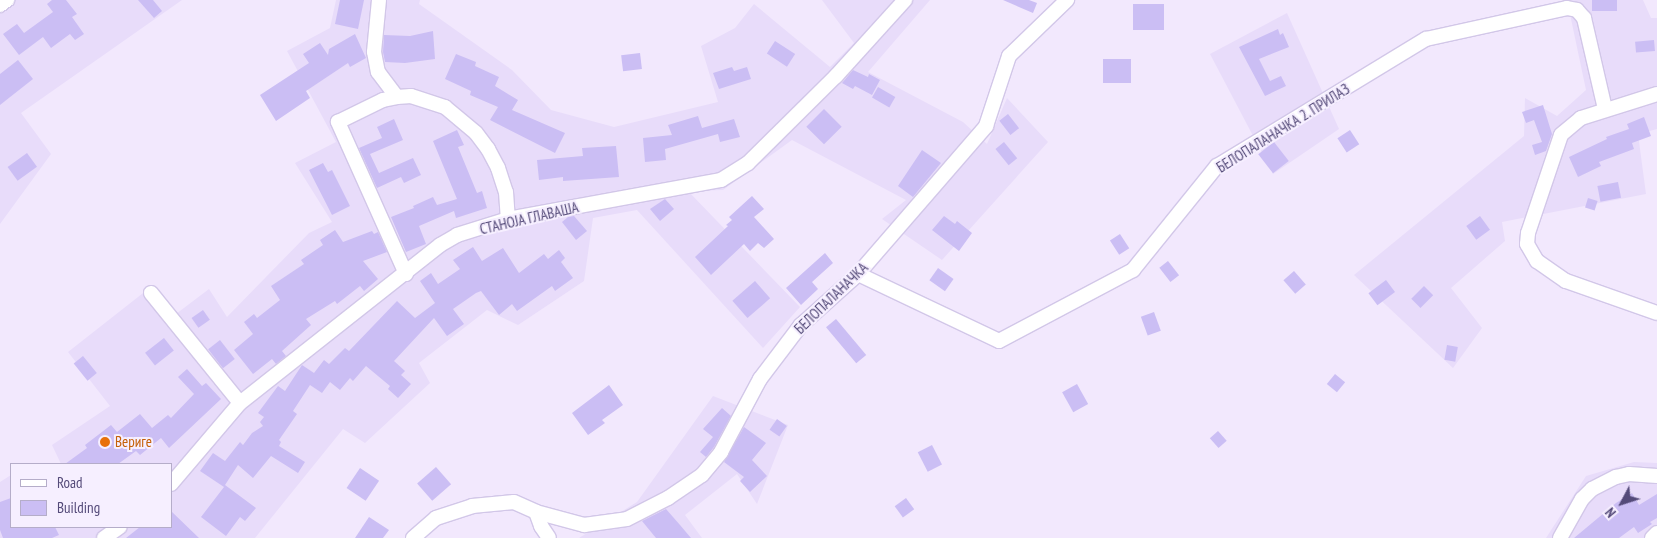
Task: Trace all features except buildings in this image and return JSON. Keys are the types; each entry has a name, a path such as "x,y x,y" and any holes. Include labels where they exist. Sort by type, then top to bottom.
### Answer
{"street":[{"path":"0,5 7,0"},
{"path":"379,0 374,52 378,72 397,97"},
{"name":"СТАНОЈА ГЛАВАША","path":"172,483 240,403 406,274 440,245 457,235 508,219 720,180 748,163 836,76 905,0"},
{"name":"БЕЛОПАЛАНАЧКА","path":"413,538 436,518 472,506 514,502 536,512 584,525 627,519 668,498 702,475 721,452 760,379 801,325 858,274 986,126 1009,56 1067,0"},
{"name":"БЕЛОПАЛАНАЧКА 2. ПРИЛАЗ","path":"858,274 999,341 1133,270 1217,166 1426,39 1567,8 1577,10 1584,18 1605,109"},
{"path":"1657,94 1581,118 1561,135 1528,233 1527,244 1537,261 1566,281 1657,313"},
{"path":"406,274 338,122 383,100 397,97 411,96 445,107 476,133 488,149 498,168 506,192 508,219"},
{"path":"151,293 240,403"},
{"path":"1560,538 1582,499 1592,489 1616,477 1629,474 1657,476"},
{"path":"536,512 541,526 549,538"},
{"path":"104,538 119,528"},
{"path":"1652,538 1657,533"}],"shaded area":[{"path":"0,0 182,0 21,113 51,154 0,224"},
{"path":"336,0 420,0 419,4 512,70 551,110 614,127 718,102 701,46 735,28 754,4 830,67 854,43 822,0 930,0 868,72 963,122 987,144 1007,98 1048,142 942,260 882,219 906,200 792,140 723,190 688,191 800,307 763,348 637,210 593,218 584,281 518,325 487,310 419,363 430,383 365,443 343,429 255,538 0,538 0,482 10,476 10,528 172,528 172,463 61,463 52,445 110,406 68,352 152,286 176,314 209,289 227,317 309,233 332,222 295,163 336,142 287,51 330,28"},
{"path":"1567,0 1643,0 1651,18 1657,18 1657,129 1638,134 1646,194 1502,222 1505,241 1451,288 1482,328 1453,368 1354,275 1524,136 1525,98 1557,116 1586,90"},
{"path":"1287,13 1339,129 1273,174 1210,54"},
{"path":"713,396 788,425 757,504 737,474 685,515 702,538 579,538 637,502"},
{"path":"1634,462 1657,463 1657,538 1546,538 1586,476"}],"place":[{"name":"Вериге","path":"105,442"}]}
